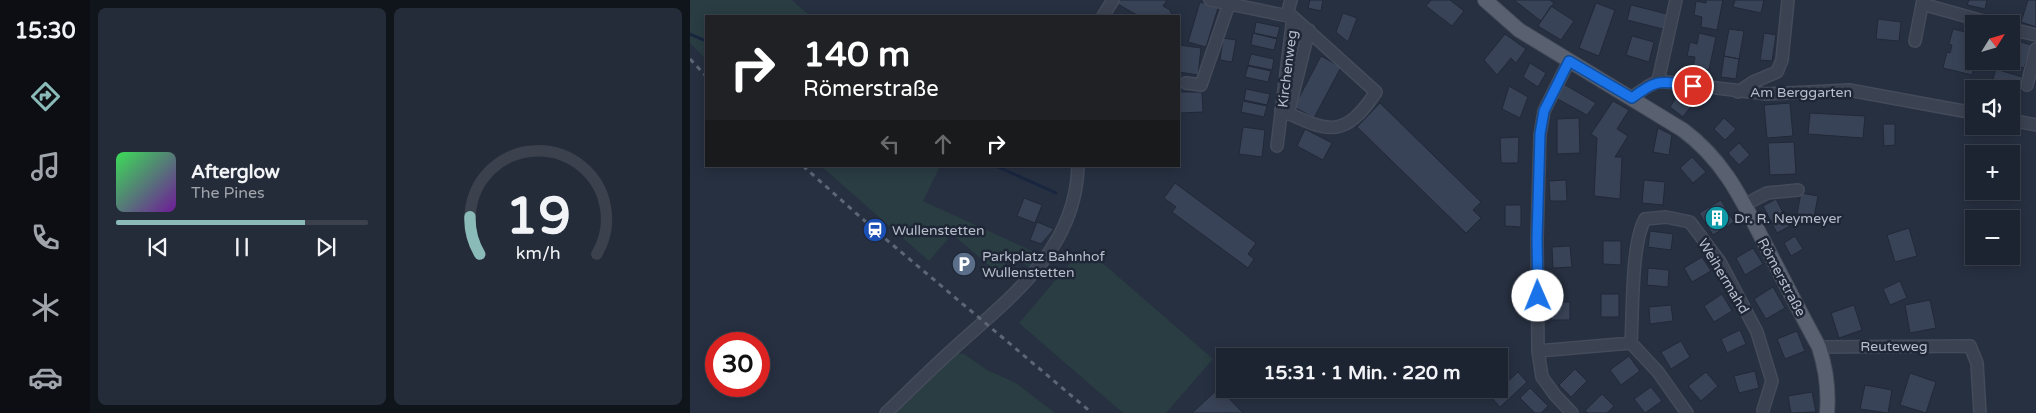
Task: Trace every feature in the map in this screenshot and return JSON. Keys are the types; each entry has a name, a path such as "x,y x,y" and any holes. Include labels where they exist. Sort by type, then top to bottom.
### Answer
{"main road":[{"name":"Römerstraße","path":"1485,0 1519,30 1632,98 1702,144 1718,161 1744,205 1819,347 1825,368 1828,413"}],"street":[{"path":"1105,15 1113,0"},
{"name":"Kirchenweg","path":"1210,0 1290,16 1284,112 1277,146"},
{"path":"1291,0 1290,16 1309,30 1376,92 1369,103 1346,124 1333,129 1313,126 1284,112 1309,30"},
{"path":"1632,98 1658,81 1676,0"},
{"path":"1738,92 1777,72 1782,60 1788,0"},
{"path":"1915,41 1923,2 1965,15"},
{"path":"1186,83 1202,85 1228,4"},
{"path":"2020,31 2036,35"},
{"path":"2026,86 2036,49"},
{"path":"1569,61 1544,111 1540,134 1537,238 1538,351 1542,377 1555,395 1572,413"},
{"name":"Am Berggarten","path":"1658,81 1767,94 1849,90 1965,111"},
{"path":"2020,122 2036,125"},
{"path":"886,413 1012,297 1056,244 1073,208 1078,186 1078,167"},
{"path":"1744,205 1767,193 1798,190"},
{"name":"Weihermahd","path":"1631,343 1634,274 1640,228 1645,219 1666,217 1690,222 1720,262 1757,332 1772,381 1764,410"},
{"path":"1538,351 1631,343 1658,372 1687,413"},
{"name":"Reuteweg","path":"1819,347 1970,346 1977,364 1980,413"}],"green space":[{"path":"690,0 792,0 809,15 705,15 705,58 690,43"},
{"path":"822,167 940,167 923,201 1045,257 1034,271 1014,259 1008,261 1000,269 991,267 952,234 929,261"},
{"path":"1084,247 1213,359 1166,413 1123,413 1019,323"},
{"path":"956,353 964,354 987,370 1016,383 1055,413 892,413"}],"building":[{"path":"1115,0 1167,0 1163,6 1170,10 1172,15 1137,15 1114,2"},
{"path":"1310,0 1323,0 1321,11 1308,8"},
{"path":"1431,0 1450,0 1464,11 1452,26 1426,6"},
{"path":"1514,0 1550,0 1554,3 1541,21"},
{"path":"1706,0 1723,0 1717,30 1701,27 1702,17 1694,15 1696,1 1706,3"},
{"path":"1735,0 1764,0 1761,13 1733,7"},
{"path":"1969,0 1987,0 1985,9 1967,5"},
{"path":"2028,0 2036,0 2036,27 2021,22"},
{"path":"1200,2 1218,8 1206,47 1188,42"},
{"path":"1596,3 1615,10 1599,56 1579,48"},
{"path":"1631,5 1667,14 1663,29 1627,20"},
{"path":"1551,6 1574,21 1561,40 1538,26"},
{"path":"1343,13 1357,18 1348,42 1336,32"},
{"path":"1878,19 1901,22 1899,41 1876,39"},
{"path":"1256,22 1280,27 1277,38 1254,33"},
{"path":"1729,29 1744,31 1739,59 1724,56"},
{"path":"1953,29 1965,32 1965,70 1973,70 1972,75 1943,68 1947,52 1950,53 1952,45 1949,44"},
{"path":"1253,33 1277,39 1274,50 1251,45"},
{"path":"1699,33 1716,37 1709,70 1693,67 1695,57 1687,56 1690,42 1697,44"},
{"path":"1764,33 1776,35 1772,61 1760,60"},
{"path":"1505,34 1526,49 1516,63 1511,58 1497,75 1484,60"},
{"path":"1632,36 1654,42 1649,62 1626,55"},
{"path":"1223,38 1236,40 1232,62 1220,60"},
{"path":"2020,42 2031,45 2024,68 2020,67"},
{"path":"1180,45 1201,48 1198,75 1180,72"},
{"path":"1251,54 1274,59 1272,70 1248,65"},
{"path":"1321,56 1341,67 1314,118 1294,107"},
{"path":"1724,56 1739,59 1736,79 1721,77"},
{"path":"1530,63 1546,73 1538,87 1523,77"},
{"path":"1248,66 1271,71 1268,82 1245,77"},
{"path":"1996,70 2022,77 2020,83 2020,80 1993,80"},
{"path":"1562,83 1596,103 1587,115 1554,97"},
{"path":"1509,86 1528,97 1520,118 1502,109"},
{"path":"1246,89 1270,94 1267,105 1244,100"},
{"path":"1180,92 1202,92 1203,112 1180,113"},
{"path":"1678,95 1692,105 1683,117 1670,107"},
{"path":"1243,101 1267,106 1264,117 1241,112"},
{"path":"1613,101 1629,110 1617,129 1628,136 1615,157 1622,157 1620,199 1594,196 1597,138 1591,134"},
{"path":"1380,103 1481,202 1473,210 1481,218 1466,233 1357,127"},
{"path":"1790,103 1793,136 1767,138 1764,105"},
{"path":"1810,113 1865,116 1863,138 1808,134"},
{"path":"1579,118 1580,153 1557,154 1557,119"},
{"path":"1724,118 1736,129 1725,140 1714,129"},
{"path":"1883,124 1895,124 1895,145 1884,146"},
{"path":"1243,127 1265,130 1262,157 1239,154"},
{"path":"1658,128 1672,135 1669,155 1653,152"},
{"path":"1305,129 1332,143 1323,160 1297,146"},
{"path":"1519,137 1518,163 1501,163 1500,138"},
{"path":"1794,142 1796,174 1770,175 1768,143"},
{"path":"1739,143 1750,155 1739,165 1728,153"},
{"path":"1692,157 1706,172 1693,183 1680,168"},
{"path":"1566,180 1567,201 1550,201 1549,181"},
{"path":"1644,180 1665,182 1663,205 1642,203"},
{"path":"1175,183 1256,243 1248,254 1254,259 1248,268 1172,212 1176,207 1164,198"},
{"path":"1801,193 1818,196 1814,217 1797,214"},
{"path":"1024,198 1042,205 1035,223 1017,216"},
{"path":"1776,199 1790,226 1777,233 1763,206"},
{"name":"Dr. R. Neymeyer","path":"1721,200 1734,222 1713,235 1699,213"},
{"path":"1505,205 1521,205 1521,227 1505,226"},
{"path":"1037,222 1054,229 1041,244 1030,240"},
{"path":"1909,228 1917,256 1895,262 1887,235"},
{"path":"1650,231 1673,234 1671,250 1648,247"},
{"path":"1795,236 1803,249 1791,256 1784,243"},
{"path":"1603,241 1621,241 1621,265 1603,264"},
{"path":"1570,246 1572,267 1553,268 1552,247"},
{"path":"1753,248 1763,264 1745,275 1736,258"},
{"path":"1702,257 1711,271 1692,282 1684,268"},
{"path":"1648,268 1669,270 1668,287 1647,285"},
{"path":"1900,281 1907,298 1890,305 1883,289"},
{"path":"1773,287 1785,308 1766,319 1754,299"},
{"path":"1601,294 1619,294 1619,317 1601,317"},
{"path":"1722,294 1732,311 1714,322 1704,306"},
{"path":"1930,300 1936,328 1910,333 1905,305"},
{"path":"1552,302 1570,302 1570,320 1551,320"},
{"path":"1671,305 1673,321 1650,324 1649,307"},
{"path":"1854,305 1862,330 1839,338 1831,313"},
{"path":"1740,330 1746,344 1727,353 1721,339"},
{"path":"1797,331 1805,351 1785,359 1777,339"},
{"path":"1681,341 1690,357 1671,369 1661,352"},
{"path":"1629,356 1640,371 1621,385 1610,370"},
{"path":"1575,369 1587,381 1571,397 1559,385"},
{"path":"1755,371 1759,388 1739,393 1734,376"},
{"path":"1518,372 1527,382 1500,407 1492,398 1508,398 1508,381"},
{"path":"1706,372 1718,386 1701,401 1688,386"},
{"path":"1910,373 1936,382 1926,413 1900,405"},
{"path":"1865,385 1892,390 1888,413 1860,409"},
{"path":"1651,387 1662,401 1645,413 1634,399"},
{"path":"1530,388 1548,406 1541,413 1535,413 1520,398"},
{"path":"1216,391 1216,398 1229,398 1243,413 1192,413"},
{"path":"1812,392 1816,412 1791,413 1788,396"},
{"path":"1602,394 1614,406 1607,413 1588,413 1585,411"}],"waterway":[{"path":"690,34 705,41"},
{"path":"998,167 1056,193"}],"railway":[{"path":"690,59 705,75"},
{"path":"804,167 875,230 1092,413"}],"place":[{"name":"Dr. R. Neymeyer","path":"1717,218"},
{"name":"Wullenstetten","path":"875,230"},
{"name":"Parkplatz Bahnhof Wullenstetten","path":"964,264"}],"route":[{"path":"1538,296 1537,238 1540,134 1544,111 1569,61 1632,98 1658,81 1693,86"}]}
